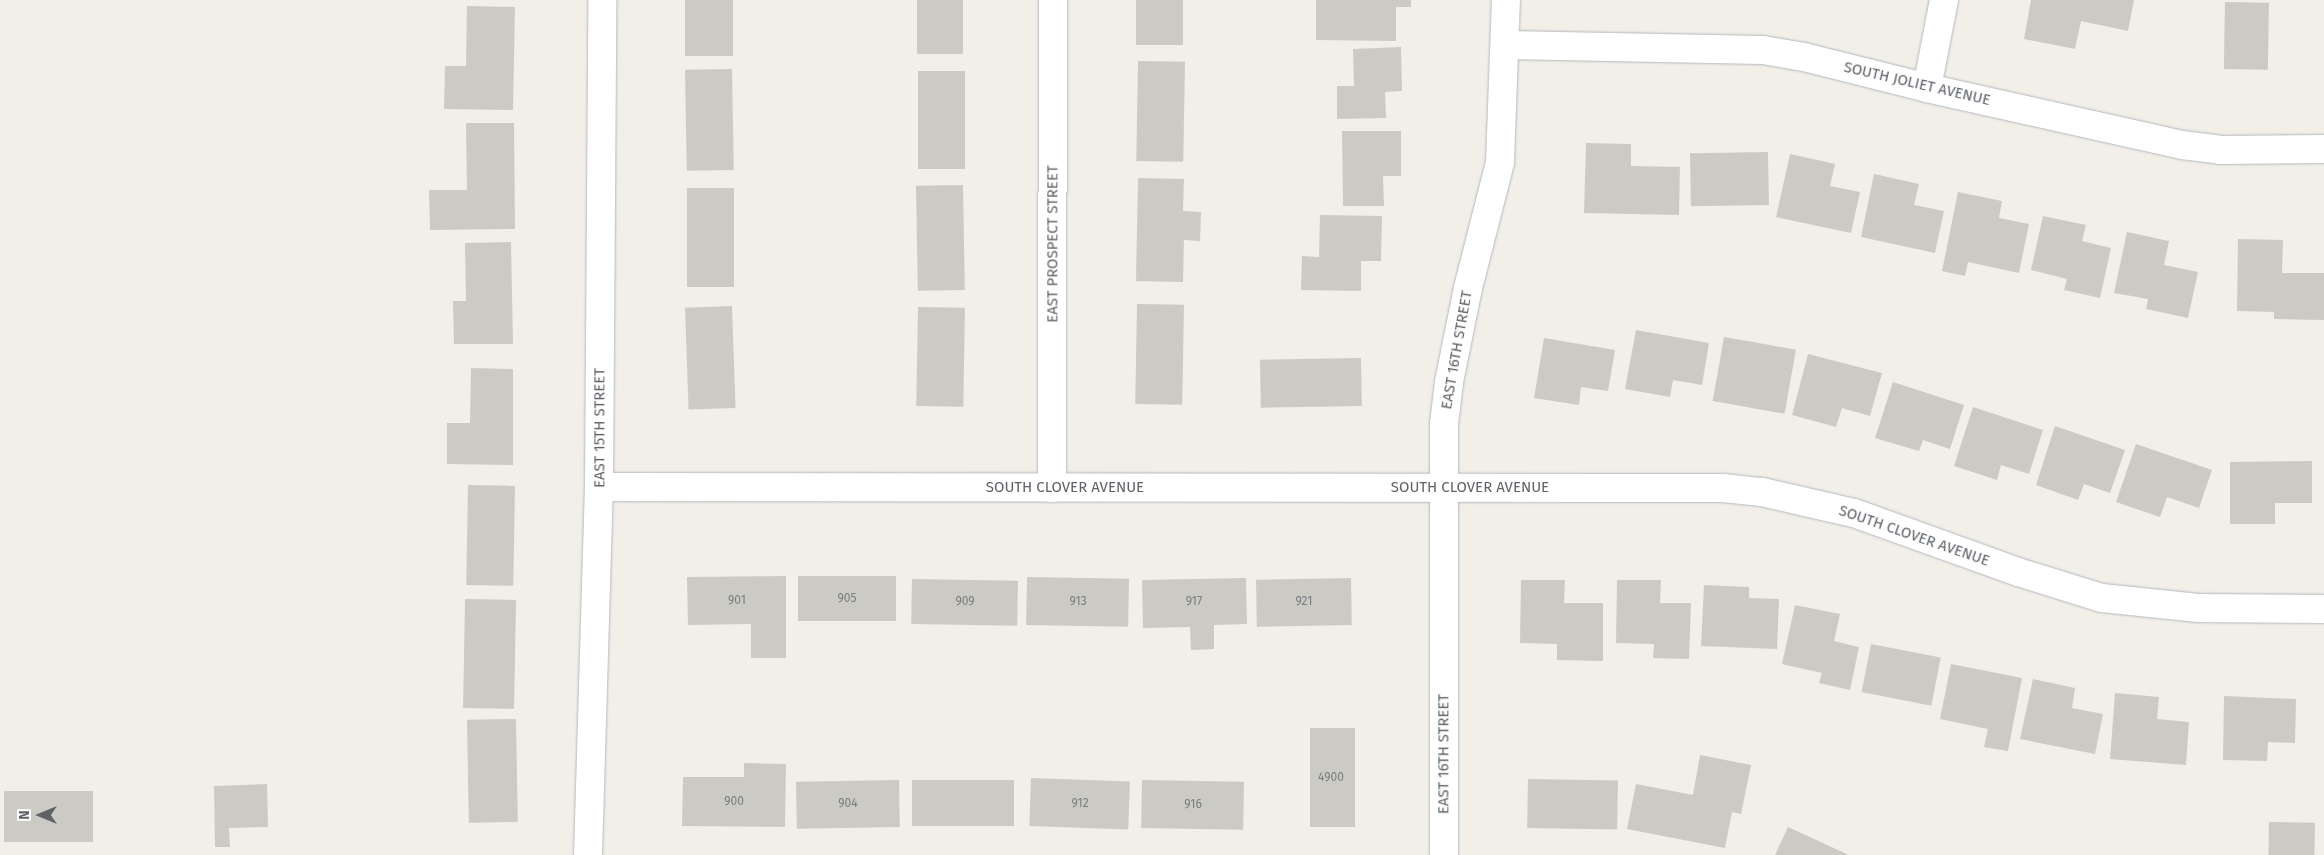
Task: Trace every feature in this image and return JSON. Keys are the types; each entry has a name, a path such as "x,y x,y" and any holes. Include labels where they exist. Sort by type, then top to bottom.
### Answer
{"street":[{"name":"EAST 15TH STREET","path":"588,855 599,487 602,0"},
{"name":"EAST PROSPECT STREET","path":"1052,488 1053,0"},
{"name":"EAST 16TH STREET","path":"1444,855 1443,488 1449,382 1500,162 1507,45 1506,0"},
{"path":"1927,88 1944,0"},
{"name":"SOUTH JOLIET AVENUE","path":"1507,45 1763,50 1804,57 1927,88 2182,145 2220,150 2324,150"},
{"name":"SOUTH CLOVER AVENUE","path":"599,487 1723,488 1762,492 1854,513 2018,572 2102,598 2198,608 2324,609"}],"building":[{"path":"685,0 733,0 733,56 685,56"},
{"path":"917,0 963,0 963,54 917,54"},
{"path":"1136,0 1183,0 1183,45 1136,45"},
{"path":"1316,0 1411,0 1411,7 1396,7 1396,41 1316,40"},
{"path":"2031,0 2134,0 2128,31 2081,21 2075,49 2024,39"},
{"path":"2225,2 2269,3 2268,70 2224,69"},
{"path":"467,6 515,7 513,110 444,109 445,66 466,66"},
{"path":"1401,47 1402,91 1385,92 1386,118 1337,119 1337,86 1354,86 1353,49"},
{"path":"1138,61 1185,62 1183,162 1136,161"},
{"path":"732,69 734,170 687,171 685,70"},
{"path":"918,71 965,71 965,169 918,169"},
{"path":"466,123 514,123 515,229 430,230 429,190 467,190"},
{"path":"1342,131 1401,131 1401,176 1383,176 1384,206 1343,206"},
{"path":"1586,143 1631,144 1631,166 1680,167 1679,215 1584,213"},
{"path":"1768,152 1769,205 1691,206 1690,153"},
{"path":"1790,154 1835,164 1830,186 1860,192 1851,233 1776,217"},
{"path":"1874,174 1919,184 1914,205 1944,211 1935,253 1861,237"},
{"path":"1138,178 1184,179 1183,211 1201,212 1200,241 1184,240 1183,282 1136,281"},
{"path":"963,185 965,290 918,291 916,186"},
{"path":"687,188 734,188 734,287 687,287"},
{"path":"1958,192 2002,201 1999,218 2029,224 2019,273 1968,262 1965,276 1942,271"},
{"path":"1320,215 1382,216 1381,261 1361,261 1361,291 1301,290 1302,256 1319,257"},
{"path":"2043,216 2086,225 2082,241 2111,248 2100,298 2064,290 2067,279 2031,270"},
{"path":"2127,232 2169,241 2164,265 2198,272 2188,318 2146,309 2148,299 2114,293"},
{"path":"2238,239 2283,240 2282,273 2324,273 2324,320 2274,319 2274,312 2237,311"},
{"path":"511,242 513,344 454,344 453,301 466,301 465,243"},
{"path":"1137,304 1184,305 1182,405 1135,404"},
{"path":"732,306 736,408 689,410 685,308"},
{"path":"918,307 965,308 963,407 916,406"},
{"path":"1636,330 1709,343 1702,385 1673,380 1670,397 1625,389"},
{"path":"1724,337 1796,350 1785,414 1713,401"},
{"path":"1544,338 1615,350 1608,391 1581,387 1579,405 1534,398"},
{"path":"1808,354 1882,373 1870,416 1842,408 1836,427 1792,415"},
{"path":"1361,358 1362,406 1261,408 1260,360"},
{"path":"471,368 513,369 513,465 447,464 447,423 470,423"},
{"path":"1893,382 1964,405 1950,449 1923,440 1919,451 1875,438"},
{"path":"1973,407 2043,430 2029,474 2001,465 1997,480 1954,466"},
{"path":"2055,426 2125,450 2110,493 2084,484 2078,500 2036,485"},
{"path":"2136,444 2212,470 2199,508 2167,497 2160,517 2116,502"},
{"path":"2312,461 2312,503 2275,503 2275,524 2230,524 2230,462"},
{"path":"468,485 515,486 513,586 466,585"},
{"path":"786,576 786,658 751,658 751,624 688,625 687,577"},
{"path":"798,576 896,576 896,621 798,621"},
{"path":"1027,577 1129,579 1128,627 1026,625"},
{"path":"1246,578 1247,624 1214,625 1214,649 1191,650 1190,627 1143,628 1142,580"},
{"path":"1351,578 1352,625 1257,627 1256,580"},
{"path":"912,579 1018,581 1017,626 911,624"},
{"path":"1521,580 1565,580 1564,603 1603,603 1603,661 1557,660 1557,644 1520,643"},
{"path":"1617,580 1661,580 1660,603 1691,603 1689,659 1653,658 1654,644 1616,643"},
{"path":"1704,585 1749,587 1749,598 1779,599 1777,649 1701,646"},
{"path":"465,599 516,600 514,709 463,708"},
{"path":"1795,605 1840,614 1834,641 1859,647 1850,690 1819,683 1822,673 1782,664"},
{"path":"1871,644 1941,658 1931,706 1862,692"},
{"path":"1951,664 2022,678 2008,751 1984,747 1988,729 1940,719"},
{"path":"2033,679 2075,688 2072,708 2103,714 2095,754 2020,739"},
{"path":"2115,693 2159,697 2157,719 2189,722 2186,765 2110,759"},
{"path":"2224,696 2296,699 2295,743 2268,742 2267,761 2223,760"},
{"path":"516,719 518,822 469,823 467,720"},
{"path":"1310,728 1355,728 1355,827 1310,827"},
{"path":"1700,755 1751,765 1741,814 1732,812 1725,848 1627,829 1636,784 1693,795"},
{"path":"744,763 786,764 785,827 682,826 683,777 744,777"},
{"path":"1031,778 1130,781 1128,829 1029,826"},
{"path":"1528,779 1618,781 1617,830 1527,828"},
{"path":"899,780 900,827 797,829 796,782"},
{"path":"912,780 1014,780 1014,826 912,826"},
{"path":"1142,780 1244,782 1243,830 1141,828"},
{"path":"267,784 268,827 229,828 230,847 215,847 214,786"},
{"path":"4,791 93,791 93,842 4,842"},
{"path":"2269,822 2315,823 2314,855 2268,855"},
{"path":"1788,827 1849,855 1775,855"}]}
